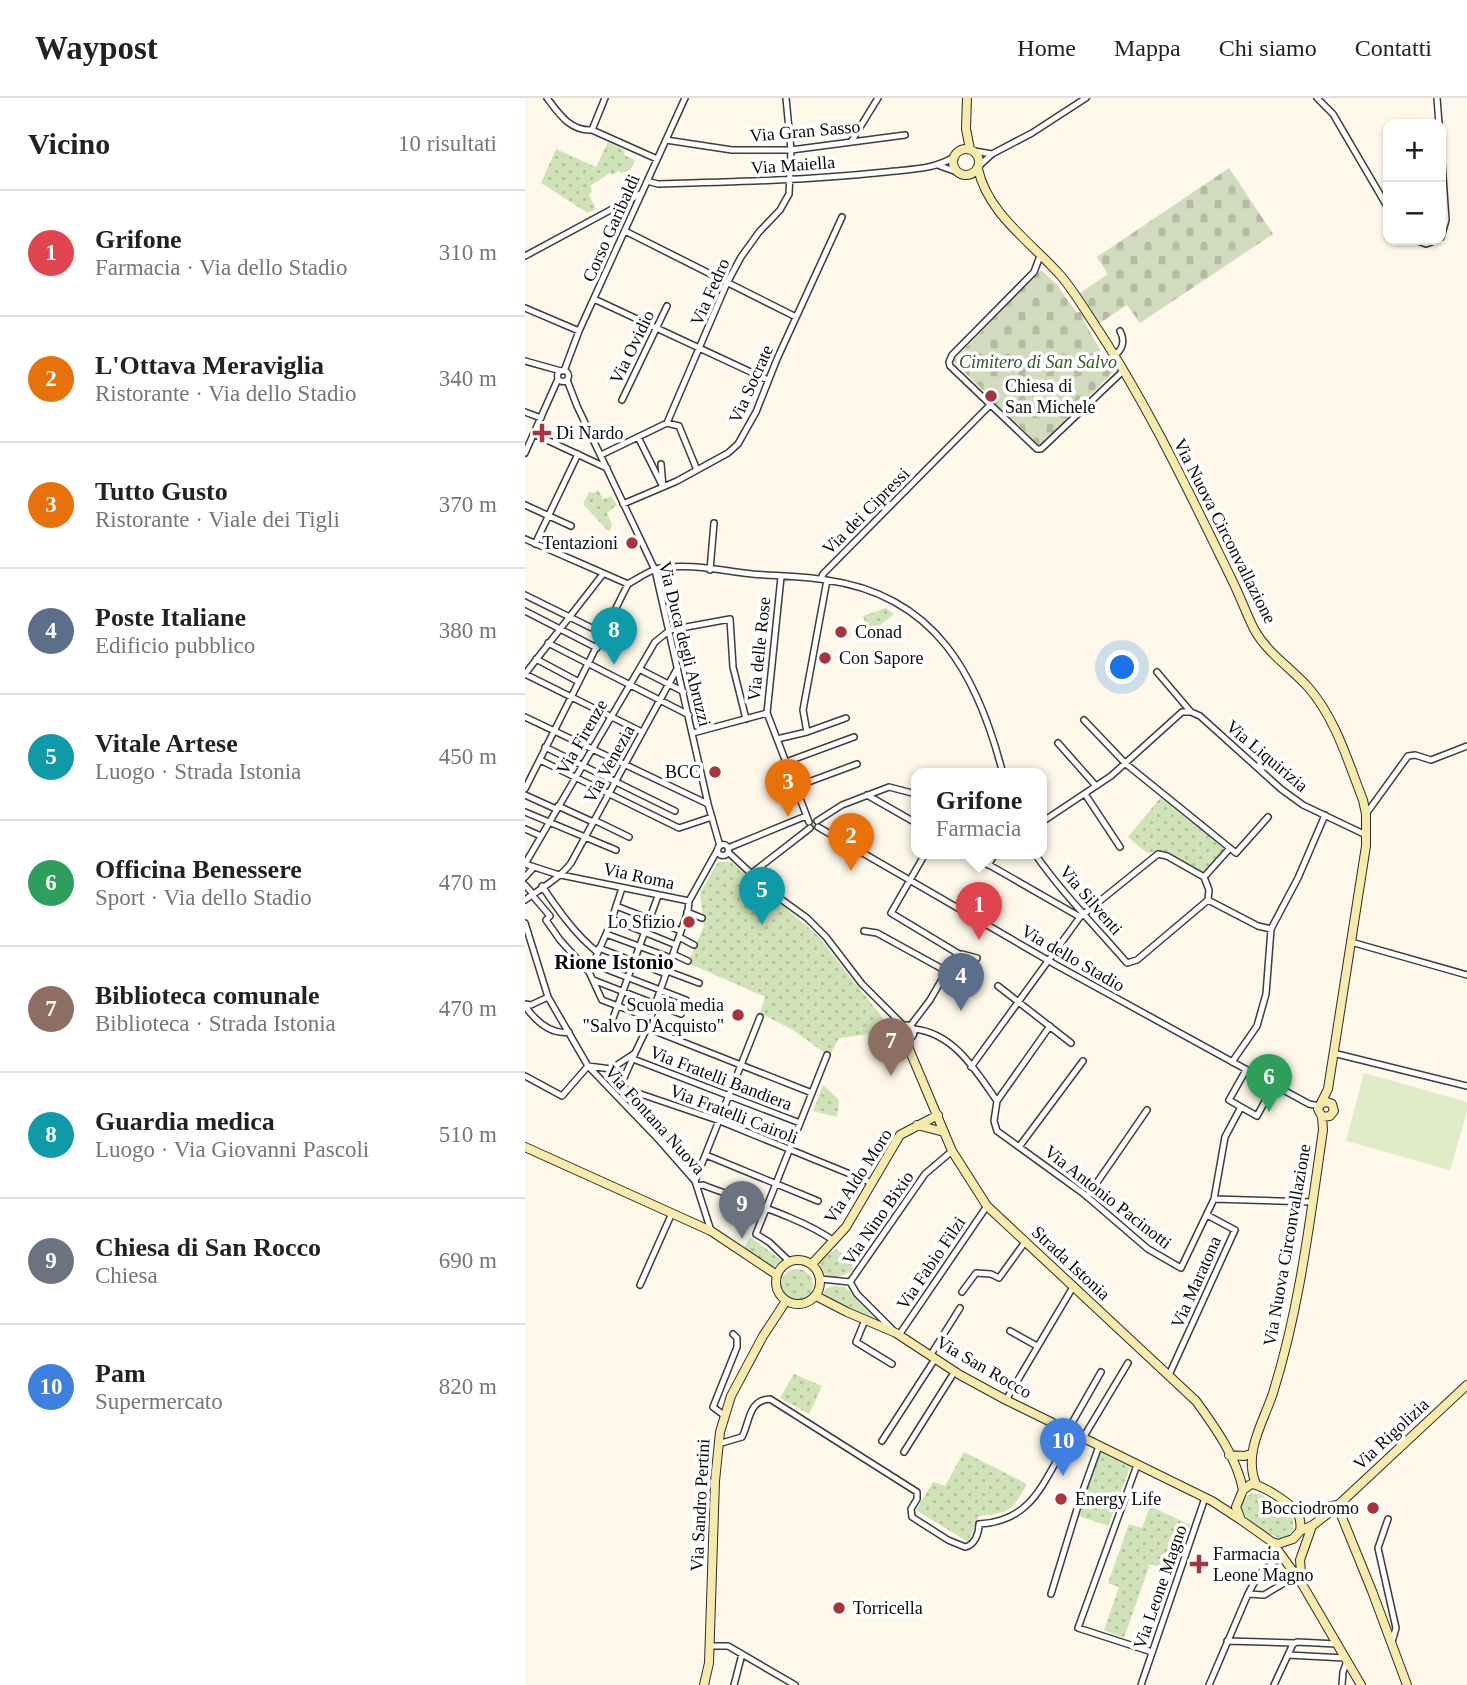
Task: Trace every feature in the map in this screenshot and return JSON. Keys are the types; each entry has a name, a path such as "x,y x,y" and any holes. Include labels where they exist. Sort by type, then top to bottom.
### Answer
{"street":[{"path":"547,98 565,121 657,159"},
{"path":"592,130 605,98"},
{"path":"786,98 791,180"},
{"path":"851,142 878,98"},
{"path":"967,98 966,129 972,150 979,158 978,168"},
{"path":"966,129 953,164 960,174 970,175 992,154 1032,134 1086,98"},
{"path":"1317,98 1333,114 1383,199"},
{"path":"1437,98 1439,119"},
{"name":"Corso Garibaldi","path":"558,379 683,99"},
{"name":"Via Gran Sasso","path":"666,140 732,150 791,150 905,135"},
{"path":"956,154 972,150 992,154"},
{"name":"Via Maiella","path":"940,166 956,154"},
{"name":"Via Maiella","path":"647,181 658,184 791,180 940,166 960,174"},
{"name":"Via Nuova Circonvallazione","path":"978,168 982,188"},
{"name":"Via Nuova Circonvallazione","path":"960,174 982,188 1015,229 1064,279 1115,355 1173,462 1255,630 1282,664 1307,687 1330,718 1363,800 1366,835 1329,1080 1320,1109 1323,1130 1312,1202 1293,1323 1251,1454 1256,1485"},
{"name":"Via Fedro","path":"667,424 727,283 759,232 780,210 789,194 791,180"},
{"path":"525,256 642,193"},
{"name":"Via Socrate","path":"624,504 697,470 739,444 756,412 842,217"},
{"path":"625,231 796,317"},
{"path":"1040,256 1034,272 949,360 950,366 1037,449 1041,449 1123,371"},
{"path":"594,299 768,380"},
{"name":"Via Ovidio","path":"622,400 667,306"},
{"path":"525,308 579,331"},
{"path":"1115,355 1121,348 1123,336 1120,331"},
{"path":"525,361 563,371"},
{"name":"Via Duca degli Abruzzi","path":"563,371 569,376 567,380 577,407 655,569 719,847"},
{"path":"525,453 558,379 562,382 567,380"},
{"name":"Via dei Cipressi","path":"655,569 682,568 824,579 824,574 990,405"},
{"path":"525,412 541,418"},
{"path":"601,455 667,424 679,426 697,470"},
{"path":"534,434 607,468"},
{"path":"638,437 663,487"},
{"path":"535,544 578,454"},
{"path":"661,464 663,487"},
{"path":"525,505 571,526"},
{"path":"710,570 713,523"},
{"path":"525,539 628,584"},
{"path":"525,789 628,584 655,569"},
{"path":"603,574 525,674 642,732"},
{"name":"Via delle Rose","path":"781,577 767,713 809,822"},
{"path":"807,732 803,710 824,579 886,596 904,606 942,638 967,675 983,707 1001,768"},
{"path":"525,594 604,634"},
{"path":"525,611 597,648"},
{"path":"670,629 730,619 733,667 746,719"},
{"name":"Via Firenze","path":"525,864 629,684 655,642 670,629"},
{"path":"548,643 689,715"},
{"path":"536,659 579,682"},
{"name":"Via Venezia","path":"563,874 610,794 678,667"},
{"path":"639,669 684,692"},
{"name":"Via Liquirizia","path":"1157,672 1191,712 1200,716 1281,789 1303,805 1366,835"},
{"path":"1047,819 1126,764 1182,712 1191,712"},
{"path":"693,733 767,713"},
{"path":"525,717 708,804"},
{"path":"777,739 846,718"},
{"path":"1084,720 1126,764 1236,853 1268,817"},
{"path":"786,762 854,737"},
{"path":"1058,743 1097,786"},
{"path":"1366,814 1408,756 1415,755 1431,760 1467,746"},
{"path":"545,747 675,811"},
{"path":"540,760 679,828 712,817"},
{"path":"795,787 857,764"},
{"path":"719,847 722,855 728,850 813,819 818,824 842,805 889,787 911,793"},
{"path":"1086,794 1120,847"},
{"path":"525,795 629,836"},
{"path":"867,795 911,820"},
{"path":"525,811 616,850"},
{"path":"1232,1062 1257,1026 1266,994 1271,929 1298,878 1325,815"},
{"path":"752,873 809,822"},
{"name":"Via dello Stadio","path":"818,824 1049,961 1320,1109"},
{"path":"525,829 541,836"},
{"path":"525,847 533,850"},
{"name":"Via Roma","path":"525,864 689,901 719,847"},
{"path":"1204,877 1230,848"},
{"path":"728,850 771,892 807,918 826,937 862,984 903,1025 933,1033 949,1041 997,1101 1050,1026"},
{"path":"971,1067 1082,915 1158,854 1167,856 1204,877 1209,890 1208,900 1258,926 1271,929"},
{"path":"922,859 891,913 959,954 977,958"},
{"path":"978,859 1082,915"},
{"path":"988,865 992,859"},
{"name":"Via Silventi","path":"1038,859 1082,915 1127,963 1137,960 1208,900"},
{"path":"525,877 534,867"},
{"path":"525,900 563,874"},
{"path":"525,885 550,916 546,920 560,940 589,972 602,1000 650,1018"},
{"path":"542,886 586,943 598,950 699,983"},
{"path":"589,972 622,888"},
{"path":"609,1029 658,896"},
{"path":"525,1076 562,1096 588,1066 611,1069 634,1056 667,972 689,901"},
{"path":"616,906 650,919 680,934 694,945"},
{"path":"687,912 702,918"},
{"path":"612,919 676,946"},
{"name":"Via Fontana Nuova","path":"525,923 527,937 548,997 588,1066 659,1140 696,1184 711,1231"},
{"path":"864,931 877,933 948,971"},
{"path":"606,934 688,961"},
{"path":"1351,942 1467,975"},
{"path":"903,1025 900,1034 907,1039 913,1037 913,1027 959,954"},
{"path":"593,964 686,1000"},
{"path":"593,980 681,1014"},
{"path":"998,986 1071,1043"},
{"path":"548,997 525,1005 532,1015 553,1031 569,1031"},
{"path":"760,1017 696,1184 823,1233 834,1241"},
{"path":"647,1028 813,1093"},
{"name":"Strada Istonia","path":"907,1039 952,1151 987,1206 1196,1401 1214,1425 1243,1490"},
{"path":"1333,1053 1467,1086"},
{"path":"789,1261 756,1234 827,1055"},
{"name":"Via Fratelli Bandiera","path":"634,1056 800,1123"},
{"name":"Via Fratelli Cairoli","path":"634,1056 620,1087 720,1121 872,1184"},
{"path":"1019,1147 1083,1061"},
{"path":"1246,1070 1229,1100 1257,1116 1274,1085"},
{"name":"Via Nuova Circonvallazione","path":"1320,1109 1327,1101 1333,1107 1329,1080"},
{"name":"Via Antonio Pacinotti","path":"997,1101 994,1127 1087,1197 1148,1249 1181,1268 1207,1215"},
{"path":"1207,1215 1214,1199 1225,1137 1241,1107"},
{"path":"1087,1197 1147,1110"},
{"name":"Via Aldo Moro","path":"812,1264 834,1241 856,1211 900,1135 938,1115"},
{"path":"916,1125 944,1132"},
{"path":"526,1149 711,1231 777,1275"},
{"name":"Via Nino Bixio","path":"821,1279 850,1282 925,1174 952,1151"},
{"path":"706,1155 818,1200"},
{"path":"1214,1199 1312,1202"},
{"name":"Via Fabio Filzi","path":"897,1334 987,1206"},
{"path":"640,1285 672,1213"},
{"name":"Via Maratona","path":"1169,1375 1235,1230 1207,1215"},
{"path":"962,1292 976,1273 991,1274 999,1278 1025,1242"},
{"path":"801,1259 812,1264 821,1279 816,1296 799,1304 786,1301 777,1289 779,1269 789,1261 801,1259"},
{"path":"850,1282 857,1294 897,1334"},
{"path":"1006,1400 1073,1287"},
{"name":"Via San Rocco","path":"816,1296 897,1334 1006,1400 1209,1499 1241,1520"},
{"name":"Via Sandro Pertini","path":"704,1685 709,1663 718,1444 731,1396 786,1301"},
{"path":"882,1441 960,1308"},
{"path":"865,1320 856,1342 892,1364"},
{"path":"1010,1331 1037,1346"},
{"path":"725,1416 713,1407 737,1347 737,1338 733,1334"},
{"path":"1083,1438 1128,1363"},
{"path":"904,1452 955,1371"},
{"path":"718,1444 742,1437 754,1404 761,1399 770,1399 917,1492 917,1499 910,1513 930,1529 965,1547 973,1542 979,1531 979,1524 997,1523 1023,1511 1036,1495 1101,1372"},
{"name":"Via Rigolizia","path":"1313,1525 1467,1385"},
{"path":"1051,1594 1099,1446"},
{"path":"1229,1455 1251,1454"},
{"path":"1137,1465 1078,1628 1152,1652"},
{"path":"1300,1566 1297,1557 1298,1533 1301,1522 1296,1512 1262,1486 1251,1484 1236,1501 1241,1520 1278,1544 1289,1541 1298,1533 1313,1525"},
{"path":"1209,1499 1236,1501"},
{"name":"Via Leone Magno","path":"1141,1685 1209,1499"},
{"path":"1296,1512 1305,1513 1337,1505 1407,1685"},
{"path":"1388,1519 1378,1548 1396,1628 1392,1642"},
{"path":"1302,1584 1301,1553 1308,1531 1313,1525"},
{"path":"1272,1542 1302,1584 1361,1685"},
{"path":"1209,1685 1259,1574 1282,1556"},
{"path":"1248,1594 1264,1595 1296,1576"},
{"path":"1227,1641 1337,1644"},
{"path":"1274,1685 1294,1643"},
{"path":"709,1646 728,1646 795,1685"},
{"path":"734,1685 742,1654"},
{"path":"1288,1655 1346,1660"},
{"path":"1342,1685 1346,1660"}],"green space":[{"path":"608,142 635,160 630,170 612,175 610,173 590,186 592,190 589,195 596,209 588,213 541,183 556,149 596,167"},
{"name":"Cimitero di San Salvo","path":"1229,168 1273,234 1140,323 1127,305 1100,323 1093,313 1083,320 1113,372 1040,446 1005,412 1002,416 984,398 987,394 953,361 1041,270 1057,285 1077,313 1088,306 1080,293 1108,274 1097,257"},
{"path":"598,490 603,499 611,496 617,505 607,513 612,525 609,532 583,504 589,492"},
{"path":"886,608 894,614 869,634 863,616"},
{"path":"1162,796 1225,848 1203,874 1165,851 1147,853 1128,837"},
{"path":"718,862 731,862 817,935 893,1031 839,1038 829,1056 793,1030 760,1013 765,997 688,963 704,926 700,893"},
{"path":"1364,1073 1467,1102 1467,1112 1450,1170 1346,1141"},
{"path":"823,1085 839,1100 837,1117 813,1111"},
{"path":"750,1237 784,1262 772,1267 744,1248"},
{"path":"836,1249 851,1260 853,1269 846,1274 831,1276 823,1273 819,1266 823,1258"},
{"path":"797,1269 809,1273 813,1285 809,1297 797,1301 785,1297 781,1285 785,1273"},
{"path":"845,1287 877,1321 827,1300 823,1294 826,1288"},
{"path":"794,1374 822,1386 809,1414 780,1398"},
{"path":"964,1452 1027,1484 1009,1509 997,1514 979,1516 968,1542 916,1510 933,1482 945,1486"},
{"path":"1100,1452 1130,1467 1108,1526 1076,1515"},
{"path":"1254,1493 1262,1495 1293,1519 1293,1529 1289,1535 1283,1539 1276,1537 1257,1526 1243,1512 1241,1505 1244,1498"},
{"path":"1150,1506 1190,1525 1172,1571 1150,1564 1124,1638 1104,1630 1119,1587 1108,1583 1129,1524 1142,1528"}],"place":[{"name":"Chiesa di San Michele","path":"991,396"},
{"name":"Di Nardo","path":"542,433"},
{"name":"Tentazioni","path":"632,543"},
{"name":"Conad","path":"841,632"},
{"name":"Con Sapore","path":"825,658"},
{"name":"Guardia medica","path":"614,665"},
{"name":"BCC","path":"715,772"},
{"name":"Tutto Gusto","path":"788,817"},
{"name":"L'Ottava Meraviglia","path":"851,871"},
{"name":"Lo Sfizio","path":"689,922"},
{"name":"Vitale Artese","path":"762,925"},
{"name":"Grifone","path":"979,940"},
{"name":"Poste Italiane","path":"961,1011"},
{"name":"Scuola media \"Salvo D'Acquisto\"","path":"738,1015"},
{"name":"Biblioteca comunale","path":"891,1076"},
{"name":"Officina Benessere","path":"1269,1112"},
{"name":"Chiesa di San Rocco","path":"742,1239"},
{"name":"Pam","path":"1063,1476"},
{"name":"Energy Life","path":"1061,1499"},
{"name":"Bocciodromo","path":"1373,1508"},
{"name":"Farmacia Leone Magno","path":"1199,1564"},
{"name":"Torricella","path":"839,1608"}],"district":[{"name":"Rione Istonio","path":"614,962"}]}
